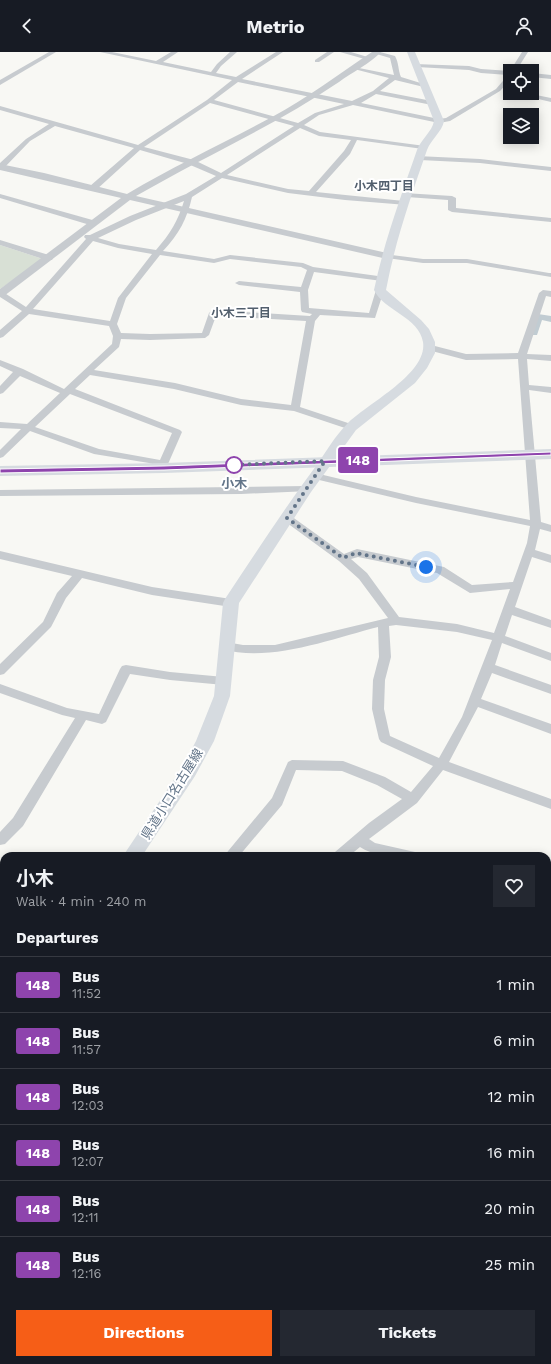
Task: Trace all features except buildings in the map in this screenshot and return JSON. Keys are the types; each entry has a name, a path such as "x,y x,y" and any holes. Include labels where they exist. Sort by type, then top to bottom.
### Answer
{"main road":[{"path":"411,52 439,120 438,126 422,153 387,256 381,284 382,294 423,329 431,348"},
{"name":"県道小口名古屋線","path":"135,852 189,771 204,741 222,696 231,603 325,461 351,427 386,400 418,372 428,359 431,348"},
{"path":"0,471 551,454"}],"street":[{"path":"0,83 9,76 53,52"},
{"path":"103,52 439,120 448,120 501,90 503,86"},
{"path":"157,63 175,52"},
{"path":"212,75 219,65 234,52"},
{"path":"93,188 140,147 209,101 236,80 280,52"},
{"path":"318,61 331,52"},
{"path":"342,52 368,58"},
{"path":"113,324 28,311 0,293 49,258 128,197 191,162 276,118 356,68 377,52 393,57 396,65 396,77"},
{"path":"517,64 525,52"},
{"path":"417,65 469,68 503,73"},
{"path":"356,68 424,85"},
{"path":"0,74 9,76"},
{"path":"539,76 551,77"},
{"path":"0,335 28,311 91,238 133,218 190,196 317,114 353,103 375,92 396,77"},
{"path":"375,92 432,103"},
{"path":"539,98 551,100"},
{"path":"209,101 276,118 319,134 355,138 422,153 551,169"},
{"path":"0,108 191,162 222,176 288,191 345,198 452,198 452,210 551,220"},
{"path":"0,167 28,140 55,123"},
{"path":"311,193 348,152 355,138"},
{"path":"0,167 185,211 387,256 423,260 455,260 548,284 522,356 536,524 499,638 474,701 449,753 412,799 374,826 345,852"},
{"path":"0,196 93,223"},
{"path":"0,455 27,427 67,392 116,345 117,336 113,324 122,298 174,234 185,211 190,196"},
{"path":"78,235 118,246 214,261 230,257 303,265 311,269 381,284 372,316 305,310 304,290 311,269"},
{"path":"0,242 49,258"},
{"path":"239,283 304,290"},
{"path":"295,408 312,320 318,312"},
{"path":"117,336 150,337 205,335 213,313 312,320"},
{"path":"431,348 466,357 522,356 551,358"},
{"path":"0,363 67,392 177,432 163,466 150,460 97,452 27,427 0,425"},
{"path":"0,391 20,371"},
{"path":"88,372 168,385 241,402 295,408 351,427"},
{"path":"525,387 551,390"},
{"path":"315,476 416,500 551,528"},
{"path":"0,493 306,489"},
{"path":"287,518 343,558 363,576 396,621"},
{"path":"528,552 551,559"},
{"path":"343,558 356,553 440,570 470,589 516,585"},
{"path":"0,555 152,592 231,603"},
{"path":"0,671 47,624 61,596 79,574"},
{"path":"508,609 551,624"},
{"path":"226,646 243,649 275,649 383,622 396,621 457,628 499,638 551,657"},
{"path":"383,622 386,657 379,680 378,709 385,739 441,764 551,804"},
{"path":"488,667 551,690"},
{"path":"0,688 66,712 102,719 126,669 170,676 224,681"},
{"path":"474,701 551,729"},
{"path":"0,840 18,822 83,716"},
{"path":"235,852 277,801 292,765 343,766 381,781 412,799"},
{"path":"359,840 372,848 391,852"}],"shaded area":[{"path":"0,245 43,259 0,289"}],"waterway":[{"path":"534,333 538,317 551,319"}],"bus line":[{"name":"148","path":"0,471 164,468 551,454"}],"place":[{"name":"小木","path":"234,465"}],"district":[{"name":"小木四丁目","path":"384,186"},
{"name":"小木三丁目","path":"241,313"}],"route":[{"path":"234,465 231,465 325,461 287,518 343,558 356,553 426,567"}]}
